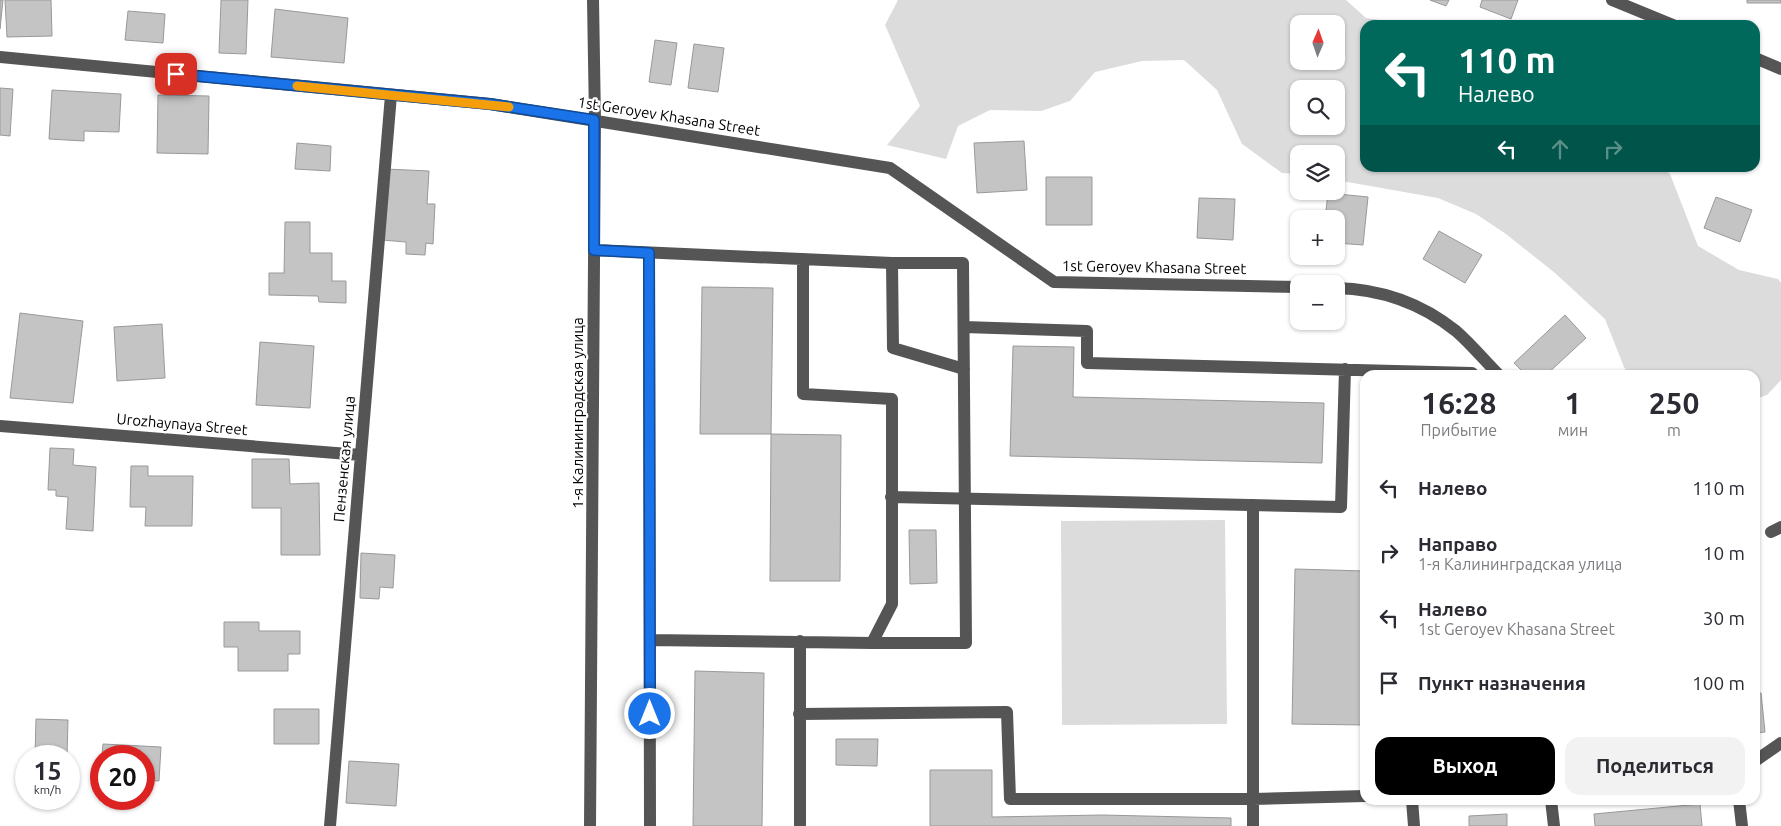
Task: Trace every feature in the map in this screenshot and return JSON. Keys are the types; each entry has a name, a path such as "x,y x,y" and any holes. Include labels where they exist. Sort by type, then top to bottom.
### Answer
{"street":[{"name":"1-я Калининградская улица","path":"590,826 594,250 593,0"},
{"path":"1612,0 1662,20"},
{"name":"1st Geroyev Khasana Street","path":"0,57 490,104 890,168 1054,282 1290,287"},
{"path":"1760,60 1781,69"},
{"name":"Пензенская улица","path":"330,826 391,95"},
{"path":"594,250 892,263 963,263 966,642 872,643 650,640"},
{"path":"649,253 650,826"},
{"path":"803,259 803,394 892,398 892,604 872,643"},
{"path":"892,263 893,348 964,369"},
{"path":"1345,288 1398,297 1434,315 1457,332 1494,370"},
{"path":"964,327 1087,331 1087,363 1377,370"},
{"path":"891,497 1341,507 1345,369"},
{"name":"Urozhaynaya Street","path":"0,426 361,455"},
{"path":"1253,505 1253,826"},
{"path":"800,641 800,826"},
{"path":"799,714 1007,712 1010,799 1360,796"},
{"path":"1760,758 1781,743"},
{"path":"1412,805 1414,826"},
{"path":"1552,805 1554,826"},
{"path":"1740,805 1742,826"}],"shaded area":[{"path":"898,0 1346,0 1366,18 1380,20 1360,20 1360,172 1668,172 1698,246 1739,270 1778,279 1781,283 1781,380 1767,395 1760,397 1760,370 1626,370 1605,319 1555,273 1506,234 1476,214 1438,198 1345,182 1345,145 1290,145 1290,173 1282,173 1242,144 1217,90 1184,60 1142,61 1095,72 1070,101 1041,111 990,110 958,126 946,159 887,145 920,106 885,25"},
{"path":"1225,520 1227,724 1062,725 1061,521"}],"building":[{"path":"0,0 3,0 0,29"},
{"path":"5,0 51,0 52,36 7,37"},
{"path":"221,0 248,0 246,54 219,53"},
{"path":"1430,0 1449,0 1446,6"},
{"path":"1482,0 1518,0 1511,19 1480,7"},
{"path":"1747,0 1781,0 1781,3 1747,3"},
{"path":"275,9 348,18 344,63 271,57"},
{"path":"128,11 165,14 163,43 125,40"},
{"path":"655,40 677,43 671,85 649,82"},
{"path":"694,44 724,48 718,92 688,88"},
{"path":"0,88 13,89 10,136 0,135"},
{"path":"52,90 121,94 119,132 84,131 84,141 49,139"},
{"path":"158,95 209,96 208,154 157,153"},
{"path":"1024,141 1027,190 977,193 974,143"},
{"path":"297,143 331,146 330,171 295,169"},
{"path":"386,169 429,171 427,204 435,204 433,244 426,243 425,255 406,254 406,242 382,240"},
{"path":"1046,177 1092,177 1092,225 1046,225"},
{"path":"1345,195 1368,197 1363,245 1345,244 1345,210 1326,210 1327,200 1345,200"},
{"path":"1716,197 1752,210 1740,242 1704,228"},
{"path":"1199,198 1235,199 1233,240 1197,238"},
{"path":"285,222 310,222 310,253 332,253 332,281 346,281 346,303 319,302 318,296 269,295 269,273 284,273"},
{"path":"1439,231 1482,255 1465,283 1423,259"},
{"path":"702,287 773,288 771,434 700,434"},
{"path":"20,313 83,321 73,403 10,398"},
{"path":"1565,315 1586,338 1551,370 1521,370 1514,363"},
{"path":"162,324 165,378 117,381 114,327"},
{"path":"260,342 314,346 310,408 256,405"},
{"path":"1013,346 1074,347 1073,397 1324,403 1322,463 1010,456"},
{"path":"771,434 841,435 840,581 770,581"},
{"path":"50,448 74,449 73,465 96,467 93,531 66,529 68,497 56,496 56,490 48,490"},
{"path":"252,459 289,459 290,484 319,483 320,555 281,555 281,508 252,508"},
{"path":"131,466 148,466 148,476 193,476 192,526 145,526 146,507 130,507"},
{"path":"909,530 936,530 937,583 910,584"},
{"path":"361,553 395,555 393,588 380,587 379,599 360,598"},
{"path":"1295,569 1360,571 1360,725 1292,724"},
{"path":"224,622 259,622 259,631 300,631 300,654 288,654 288,671 238,671 238,647 224,647"},
{"path":"695,671 764,673 762,826 693,826"},
{"path":"1760,693 1765,732 1760,732"},
{"path":"274,709 319,709 319,744 274,744"},
{"path":"36,719 68,720 67,745 35,745"},
{"path":"836,739 878,739 877,766 836,765"},
{"path":"155,747 161,747 159,781 155,781"},
{"path":"349,761 399,764 396,806 346,803"},
{"path":"930,770 992,770 992,817 1102,815 1231,818 1231,826 930,826"},
{"path":"1700,805 1702,826 1595,826 1594,814"},
{"path":"1507,814 1507,826 1469,826 1469,816"}],"slow traffic":[{"path":"297,86 509,107"}],"route":[{"path":"176,74 490,104 594,120 594,250 649,253 650,714"}]}
